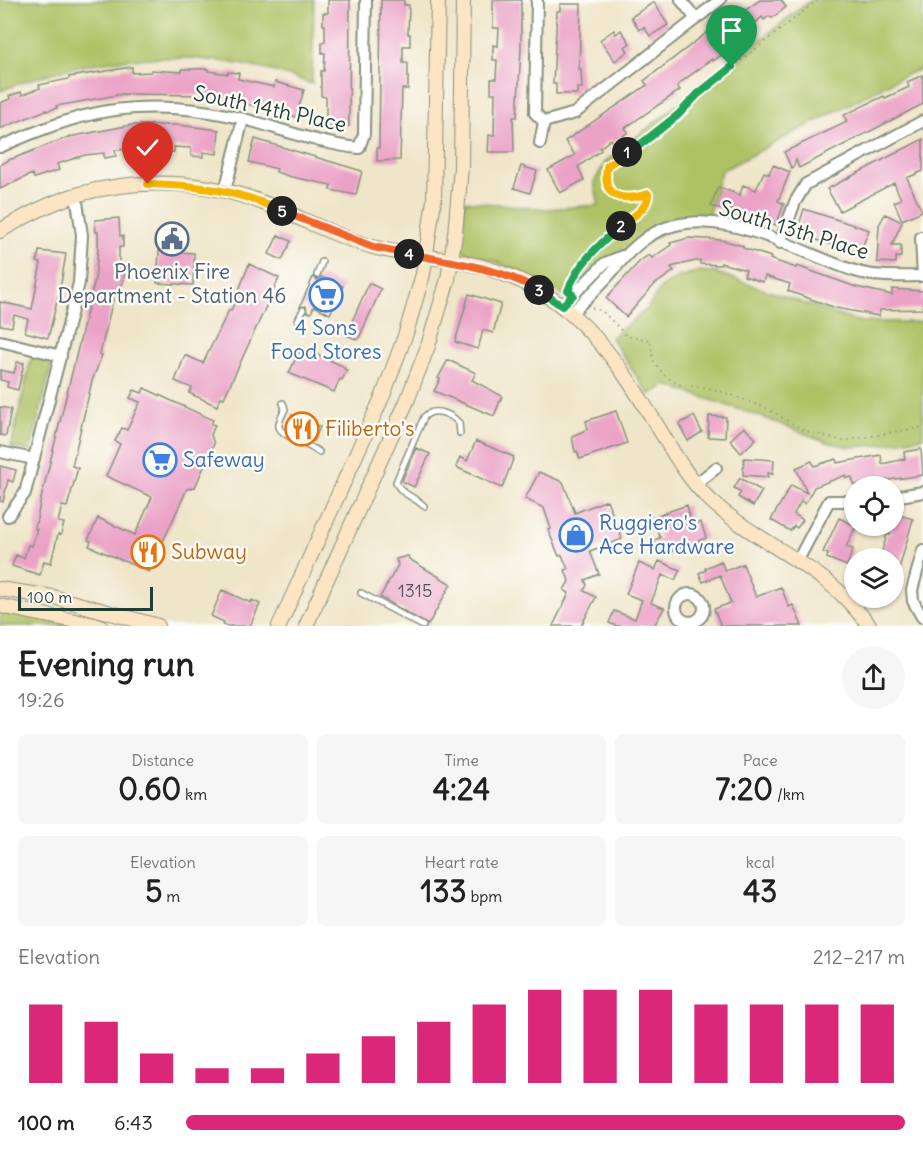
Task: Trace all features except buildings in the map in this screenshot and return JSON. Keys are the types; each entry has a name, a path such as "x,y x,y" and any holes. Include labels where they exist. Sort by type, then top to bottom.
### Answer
{"main road":[{"path":"279,626 384,393 406,333 423,274 434,200 438,0"},
{"path":"306,626 407,401 440,310 455,234 461,167 464,0"},
{"path":"0,231 76,195 127,186 179,185 225,191 265,203 373,247 451,260 509,276 572,305 617,363 681,464 710,500 821,577 842,594 870,626"},
{"path":"0,589 52,597 158,626"},
{"path":"0,606 100,626"}],"street":[{"name":"South 14th Place","path":"0,147 64,122 109,111 159,108 208,111 339,146 359,148 364,134 366,0"},
{"path":"537,0 536,112 544,123 540,143"},
{"path":"681,0 696,19"},
{"path":"544,123 575,113 720,0"},
{"path":"225,191 243,119"},
{"path":"780,243 795,202 806,184 923,121"},
{"path":"8,516 25,493 79,284 82,235 76,195"},
{"name":"South 13th Place","path":"572,305 605,263 625,254 661,231 698,222 731,225 856,271 881,277 923,276"},
{"path":"921,237 923,276"},
{"path":"0,341 61,356"},
{"path":"0,452 34,459"},
{"path":"696,484 716,468"},
{"path":"904,495 923,492"},
{"path":"797,562 829,501 844,501"},
{"path":"922,617 912,601 912,590 923,550"},
{"path":"671,626 679,617"}],"lane":[{"path":"317,275 322,262"},
{"path":"298,320 303,310"},
{"path":"283,403 285,409 279,424 280,430 319,452"},
{"path":"424,506 397,486 396,482 424,417 429,412 436,411 447,415 459,423 460,433"},
{"path":"361,592 423,626"}],"path":[{"path":"818,0 705,88 668,123 636,148 616,158 607,166 608,189 615,195 627,198 648,194 648,200 645,206 594,250 582,264 568,291 572,305 602,311 627,336 650,340 654,362 664,375 678,384 713,389 740,398 768,410 802,430 843,441 923,427"}],"green space":[{"path":"0,0 314,0 312,84 235,63 156,58 76,67 37,77 0,91"},
{"path":"811,0 923,0 923,68 901,77 721,171 706,222 672,227 625,254 575,303 536,279 461,248 465,201 547,209 599,205 594,182 606,161"},
{"path":"700,271 717,273 849,319 863,322 923,322 923,437 879,445 850,447 827,442 762,417 666,385 649,395 611,338 647,309 661,288 678,277"},
{"path":"32,354 53,360 30,451 11,447"},
{"path":"0,610 79,626 0,626"}],"place":[{"name":"Phoenix Fire Department - Station 46","path":"172,239"},
{"name":"4 Sons Food Stores","path":"326,295"},
{"name":"Filiberto's","path":"302,429"},
{"name":"Safeway","path":"160,460"},
{"name":"Ruggiero's Ace Hardware","path":"576,535"},
{"name":"Subway","path":"148,552"}],"route":[{"path":"148,184 215,188 265,203 373,247 460,262 509,276 549,296 562,306 573,295 568,291 582,264 594,250 645,206 648,200 648,194 627,198 615,195 608,189 607,166 616,158 636,148 668,123 698,94 732,67"}]}
